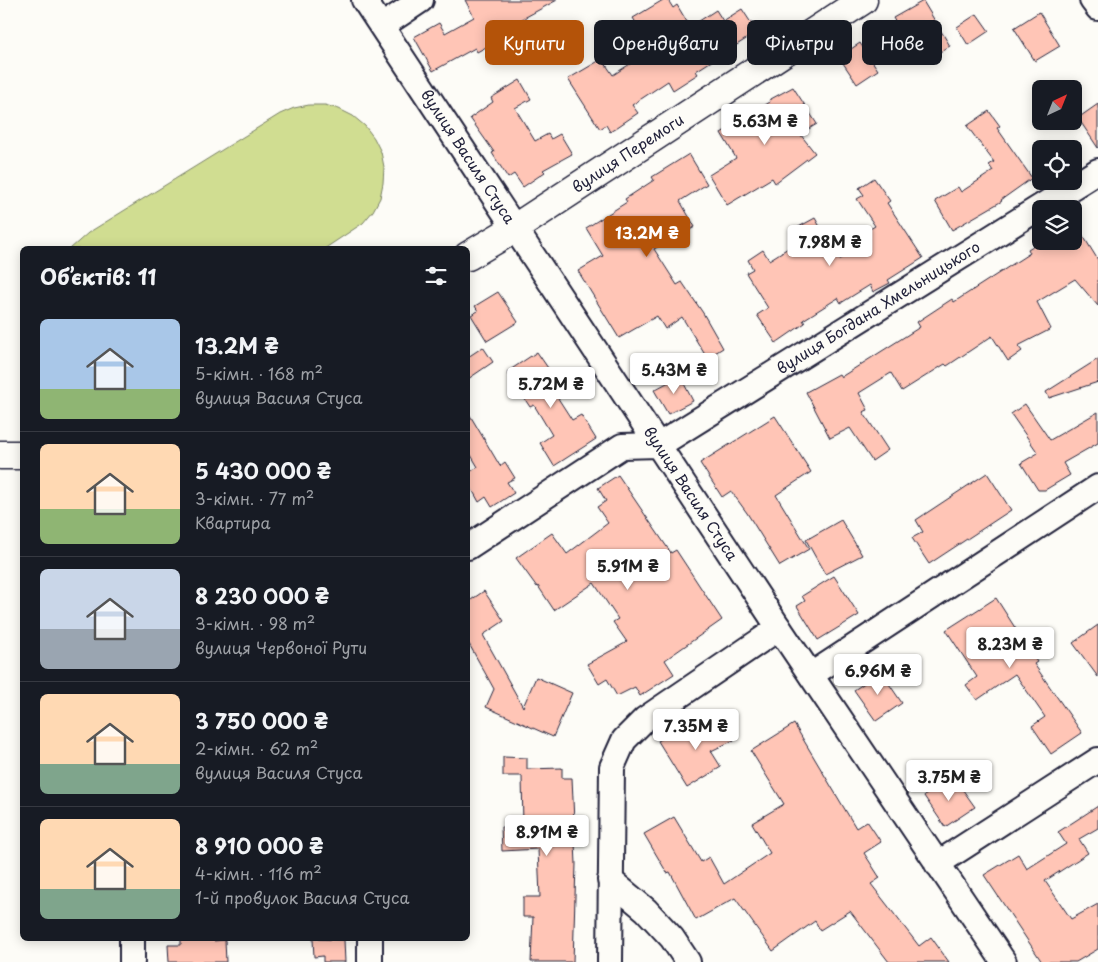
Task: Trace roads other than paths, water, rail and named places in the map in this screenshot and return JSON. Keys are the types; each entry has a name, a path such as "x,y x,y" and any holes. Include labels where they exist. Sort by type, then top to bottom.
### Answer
{"street":[{"name":"вулиця Василя Стуса","path":"364,0 660,445 810,675 1004,962"},
{"path":"382,26 421,0"},
{"name":"вулиця Перемоги","path":"470,255 515,228 863,0"},
{"path":"1092,0 1098,8"},
{"name":"вулиця Богдана Хмельницького","path":"660,445 1098,171"},
{"path":"470,546 622,446 660,445"},
{"path":"0,455 20,455"},
{"path":"810,675 1098,487"},
{"path":"610,962 612,767 624,740 645,719 779,628"},
{"path":"937,864 1098,760"},
{"path":"610,880 646,910 672,938 688,962"},
{"path":"132,941 132,962"},
{"path":"370,941 370,962"}]}
